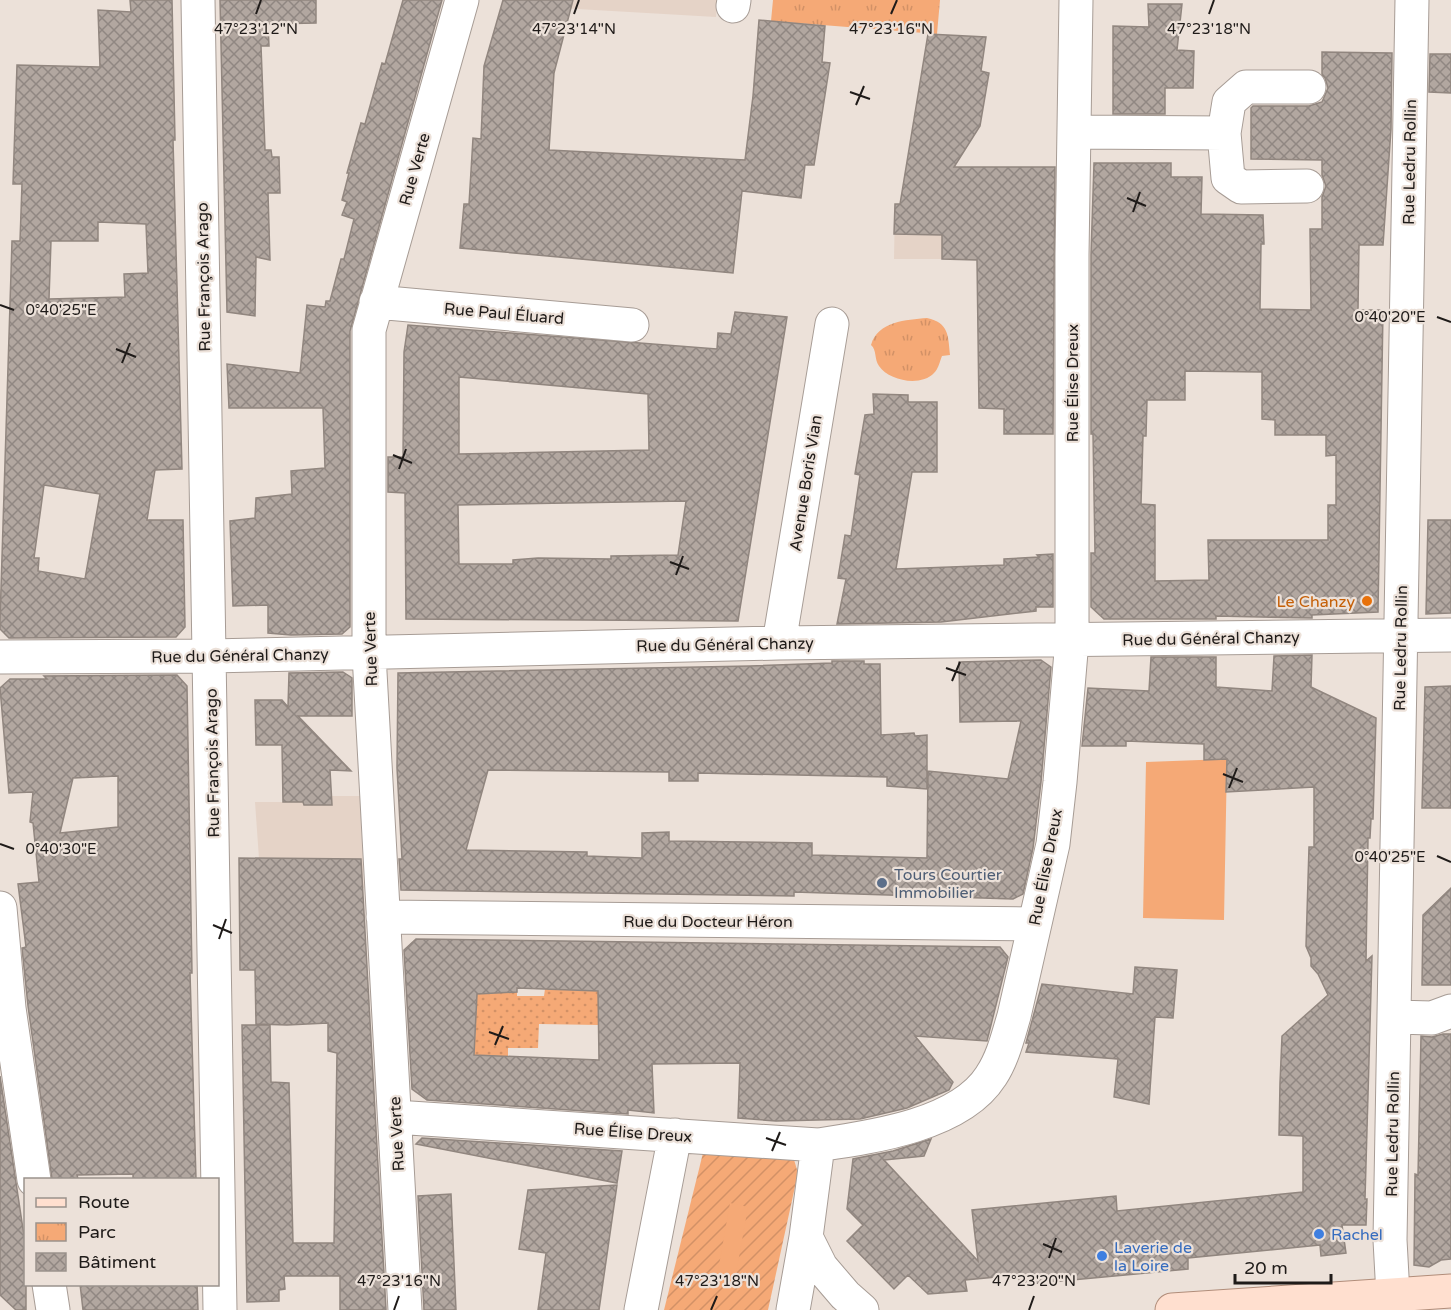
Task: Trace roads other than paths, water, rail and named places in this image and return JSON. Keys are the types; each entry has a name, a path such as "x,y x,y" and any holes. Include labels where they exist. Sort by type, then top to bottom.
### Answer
{"main road":[{"path":"1172,1310 1451,1291"}],"street":[{"name":"Rue François Arago","path":"198,0 218,1178"},
{"name":"Rue Verte","path":"405,1310 370,652 369,330 462,0"},
{"name":"Rue Élise Dreux","path":"395,1117 818,1145 855,1140 924,1122 951,1111 978,1091 990,1078 1006,1043 1053,843 1072,640 1072,255 1076,0"},
{"name":"Rue Ledru Rollin","path":"1394,1295 1390,1240 1412,0"},
{"path":"1307,186 1241,187 1228,178 1224,134 1229,102 1246,87 1309,87"},
{"path":"1074,132 1224,134"},
{"name":"Rue Paul Éluard","path":"376,302 632,325"},
{"name":"Avenue Boris Vian","path":"779,642 832,324"},
{"name":"Rue du Général Chanzy","path":"0,657 210,656 779,642 1451,635"},
{"path":"0,908 4,1008 34,1178"},
{"name":"Rue du Docteur Héron","path":"383,917 1033,924"},
{"path":"1394,1017 1432,1018 1451,1011"},
{"path":"641,1310 675,1135"},
{"path":"793,1310 806,1237 818,1145"},
{"path":"806,1237 821,1267 861,1310"},
{"name":"Rue François Arago","path":"219,1245 220,1310"},
{"path":"49,1286 53,1310"}],"place":[{"name":"Le Chanzy","path":"1367,601"},
{"name":"Tours Courtier Immobilier","path":"882,883"},
{"name":"Rachel","path":"1319,1234"},
{"name":"Laverie de la Loire","path":"1102,1256"}]}
